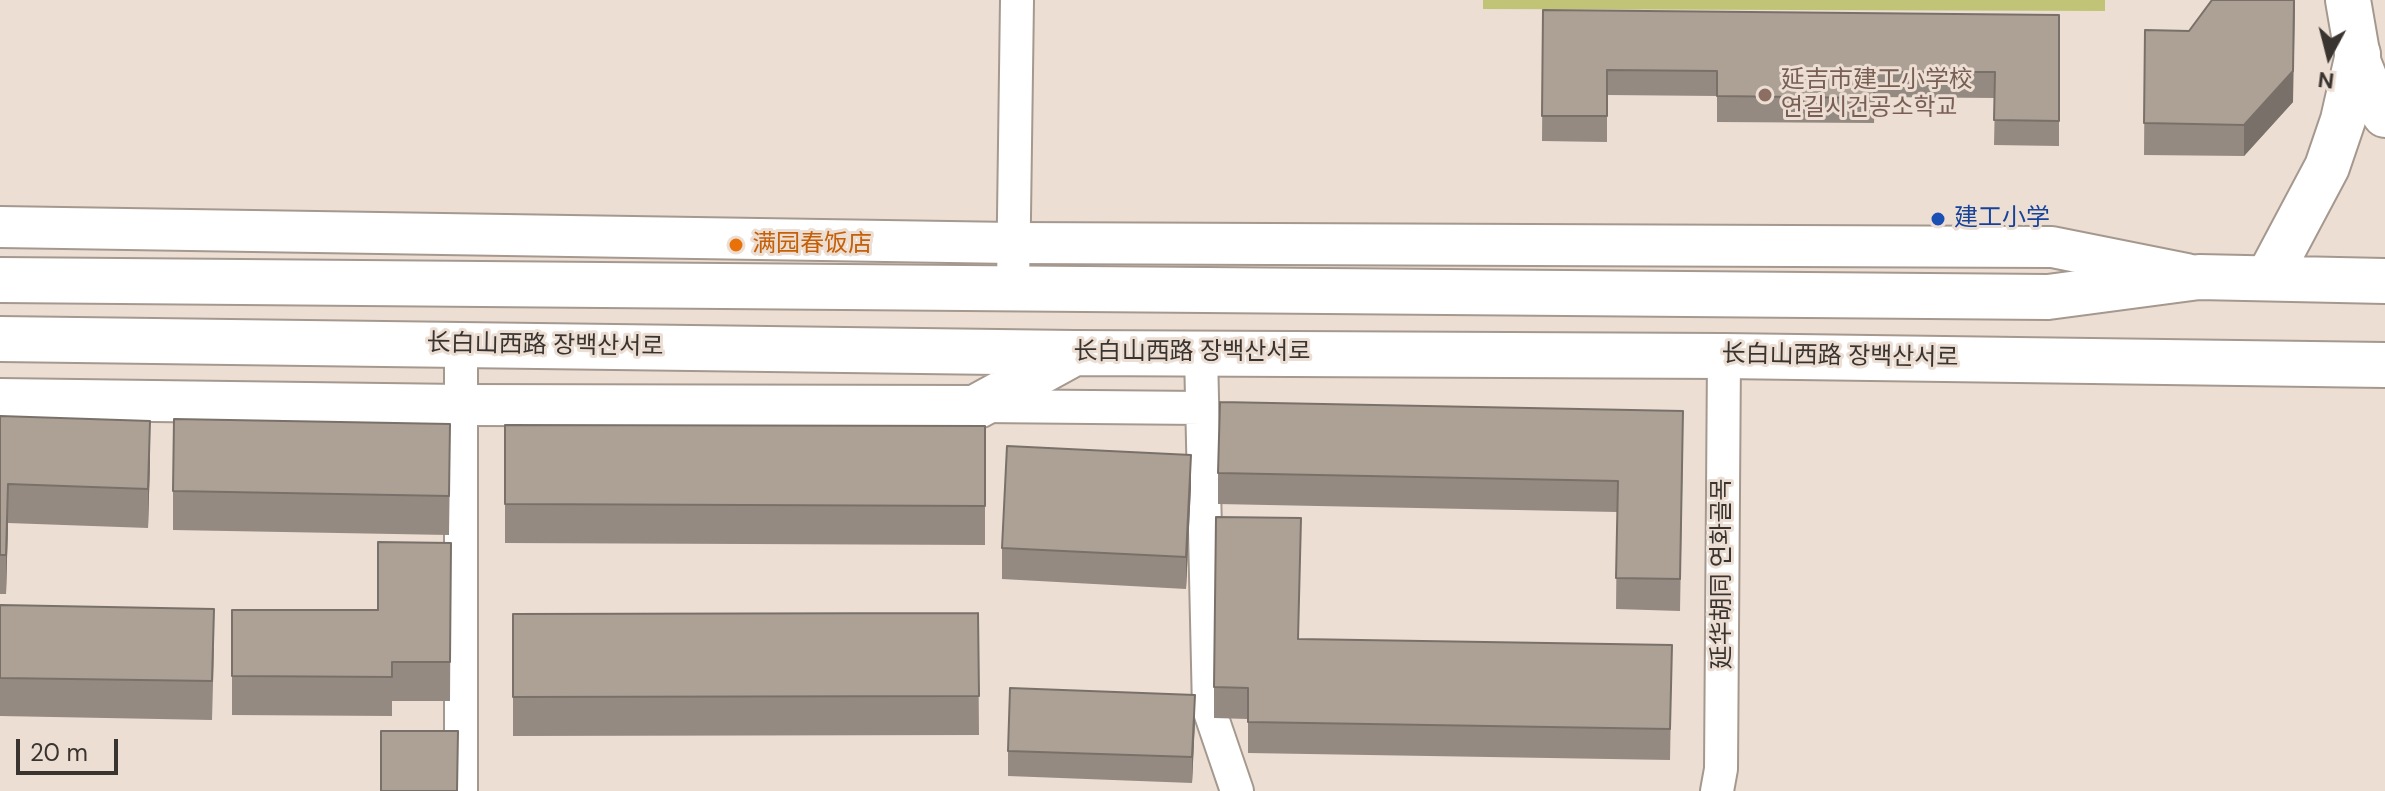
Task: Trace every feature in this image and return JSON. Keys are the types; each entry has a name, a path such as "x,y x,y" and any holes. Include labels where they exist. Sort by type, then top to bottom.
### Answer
{"main road":[{"path":"2348,0 2371,68 2372,96 2385,115"},
{"path":"2268,278 2327,167 2343,120 2371,68"},
{"path":"0,280 2048,297 2199,277 2385,281"},
{"name":"长白山西路 장백산서로","path":"0,339 2385,365"},
{"path":"978,406 1075,353"}],"street":[{"path":"1013,288 1017,0"},
{"path":"0,227 1012,243 2052,247 2199,277"},
{"path":"461,345 461,791"},
{"path":"1201,353 1209,709 1237,791"},
{"name":"延华胡同 연화골목","path":"1717,791 1721,769 1724,356"},
{"path":"0,399 461,405 1202,408"}],"green space":[{"path":"1483,0 2105,0 2105,11 1483,9"}],"building":[{"path":"2212,0 2294,0 2293,71 2244,125 2144,123 2145,30 2189,31"},
{"path":"1543,10 2059,15 2059,121 1994,120 1995,72 1875,72 1874,98 1717,96 1717,71 1607,70 1607,116 1542,116"},
{"path":"1220,402 1683,411 1680,579 1616,578 1618,481 1218,473"},
{"path":"0,416 150,421 148,489 8,484 6,555 0,555"},
{"path":"174,419 450,424 449,496 173,491"},
{"path":"505,425 985,426 985,506 505,504"},
{"path":"1007,446 1191,455 1186,557 1002,548"},
{"path":"1216,517 1301,518 1298,639 1672,645 1670,729 1248,722 1248,688 1214,687"},
{"path":"378,542 451,543 450,662 392,662 392,677 232,676 232,610 378,610"},
{"path":"0,605 214,609 212,681 0,678"},
{"path":"978,613 979,696 513,697 513,614"},
{"path":"1010,688 1195,695 1192,757 1008,751"},
{"path":"381,731 458,731 457,791 381,791"}],"place":[{"name":"延吉市建工小学校 연길시건공소학교","path":"1765,95"},
{"name":"建工小学","path":"1938,219"},
{"name":"满园春饭店","path":"736,245"}]}
